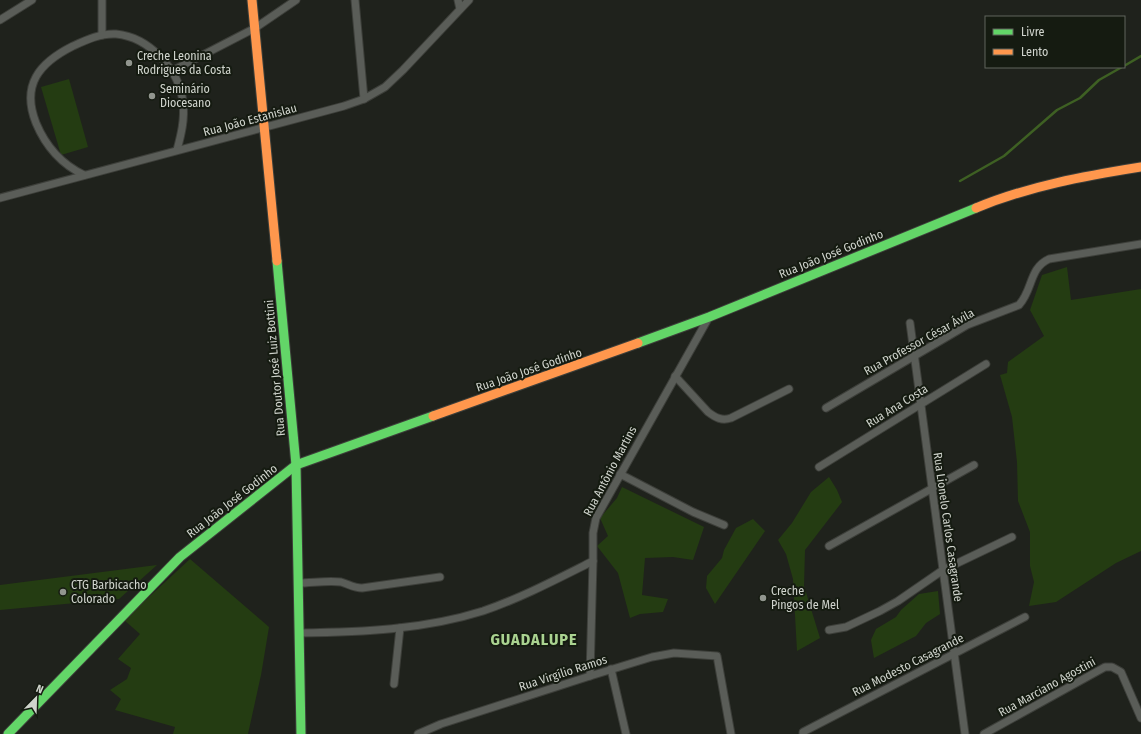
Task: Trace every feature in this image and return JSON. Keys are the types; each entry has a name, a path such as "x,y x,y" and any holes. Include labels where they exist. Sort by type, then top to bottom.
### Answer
{"street":[{"path":"0,20 32,0"},
{"path":"102,0 102,35"},
{"name":"Rua Doutor José Luiz Bottini","path":"252,0 296,466 301,734"},
{"path":"172,71 255,28 296,0"},
{"path":"355,0 364,99"},
{"path":"458,0 460,9"},
{"name":"Rua João Estanislau","path":"0,198 264,127 364,99 376,94 395,79 469,0"},
{"path":"84,175 72,170 63,163 48,146 34,118 31,102 31,91 34,80 39,71 54,56 79,43 102,35 115,34 127,36 137,40 156,53 172,71 179,85 183,102 183,118 177,150"},
{"name":"Rua João José Godinho","path":"8,734 180,557 296,466 709,317 992,201 1057,182 1141,167"},
{"name":"Rua Professor César Ávila","path":"826,408 973,322 1019,305 1028,291 1037,268 1049,259 1141,244"},
{"name":"Rua Antônio Martins","path":"590,676 593,533 596,518 709,317"},
{"name":"Rua Lionelo Carlos Casagrande","path":"910,323 965,734"},
{"name":"Rua Ana Costa","path":"819,467 986,364"},
{"path":"675,376 708,412 714,417 725,420 789,389"},
{"path":"829,546 974,465"},
{"path":"620,474 693,512 724,525"},
{"path":"829,630 851,625 898,602 943,570 1012,537"},
{"path":"299,633 353,632 400,628 451,620 483,611 530,592 593,561"},
{"path":"298,583 335,582 356,588 362,588 440,577"},
{"name":"Rua Modesto Casagrande","path":"803,734 803,732 1024,617"},
{"path":"394,684 400,628"},
{"name":"Rua Virgílio Ramos","path":"418,734 441,724 611,669 652,657 674,653 717,656 731,734"},
{"name":"Rua Marciano Agostini","path":"984,734 1101,669 1112,668 1121,672 1141,718"},
{"path":"611,669 626,734"}],"green space":[{"path":"69,79 88,147 61,155 41,87"},
{"path":"1067,267 1071,300 1141,289 1141,551 1116,563 1056,602 1029,606 1034,582 1030,566 1030,532 1018,501 1017,462 1012,417 1000,375 1007,373 1008,362 1044,336 1030,310 1042,275"},
{"path":"829,477 842,502 805,550 804,586 820,638 797,651 793,579 786,554 778,540 792,523 811,492"},
{"path":"622,487 704,527 693,560 673,557 645,558 642,595 668,599 663,612 640,614 630,618 618,573 597,546 608,536 600,518 617,498"},
{"path":"753,519 765,531 715,604 706,588 707,576 722,558 724,550 736,528"},
{"path":"190,559 269,627 261,675 248,734 173,734 175,727 115,710 121,699 110,690 127,679 131,668 118,659 140,634 124,620"},
{"name":"CTG Barbicacho Colorado","path":"157,565 119,599 0,610 0,585"},
{"path":"938,591 940,614 926,623 916,636 874,658 871,640 876,629 896,617 901,610 919,594"}],"waterway":[{"path":"1125,65 1141,56"},
{"path":"960,181 1004,156 1057,110 1080,98 1099,80 1120,68"}],"traffic: fast":[{"path":"638,343 709,317 976,208"},
{"path":"277,261 296,465 301,734"},
{"path":"8,734 180,557 296,465 433,416"}],"traffic: slow":[{"path":"252,0 277,261"},
{"path":"976,208 996,200 1057,183 1141,167"},
{"path":"433,416 638,343"}],"place":[{"name":"Creche Leonina Rodrigues da Costa","path":"129,63"},
{"name":"Seminário Diocesano","path":"152,96"},
{"name":"CTG Barbicacho Colorado","path":"63,592"},
{"name":"Creche Pingos de Mel","path":"763,598"}],"district":[{"name":"GUADALUPE","path":"534,639"}]}
